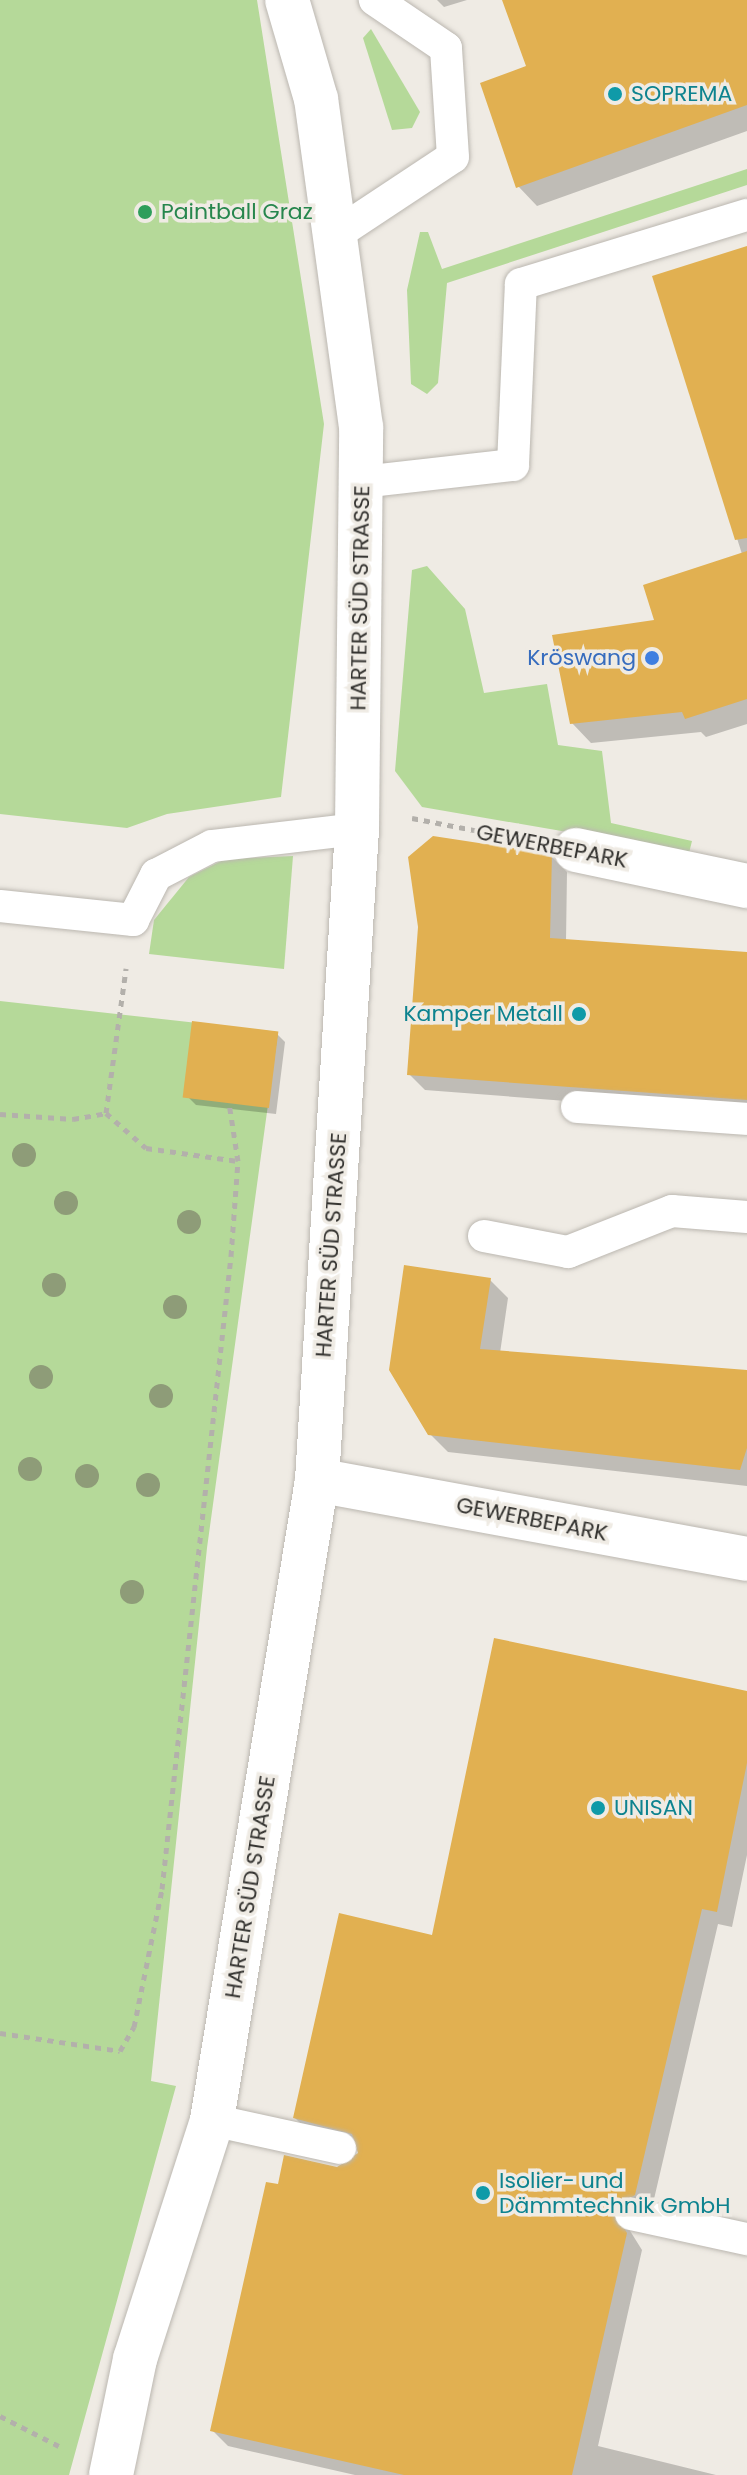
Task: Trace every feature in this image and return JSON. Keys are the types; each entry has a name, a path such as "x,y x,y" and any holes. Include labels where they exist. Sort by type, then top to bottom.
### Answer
{"street":[{"name":"HARTER SÜD STRASSE","path":"93,2465 135,2359 212,2120 317,1480 357,829 361,427 316,99 287,0"},
{"name":"GEWERBEPARK","path":"576,850 747,886"},
{"name":"GEWERBEPARK","path":"317,1480 747,1559"}],"lane":[{"path":"335,235 453,157 446,48 375,0"},
{"path":"361,482 513,465 521,284 747,215"},
{"path":"0,906 133,920 156,875 212,846 357,829"},
{"path":"577,1107 747,1119"},
{"path":"484,1236 568,1252 672,1211 747,1217"},
{"path":"212,2120 340,2148"},
{"path":"631,2214 747,2239"}],"path":[{"name":"GEWERBEPARK","path":"357,829 407,817 576,850"},
{"path":"106,1113 133,920"},
{"path":"0,2033 120,2051 134,2027 162,1889 238,1161 229,1103"},
{"path":"0,1114 73,1119 106,1113"},
{"path":"106,1113 146,1148 238,1161"},
{"path":"0,2416 93,2465"}],"green space":[{"name":"Paintball Graz","path":"0,0 257,0 324,424 281,797 167,814 127,828 0,814"},
{"path":"371,29 420,112 412,128 392,130 363,38"},
{"path":"747,169 747,185 447,283 438,383 427,394 411,384 407,290 420,232 428,232 442,269"},
{"path":"427,566 465,609 484,693 547,684 558,745 602,751 611,823 692,841 689,853 422,807 395,771 412,570"},
{"path":"293,856 284,969 149,954 154,920 189,877 225,859"},
{"path":"0,1001 278,1032 207,1548 151,2081 176,2086 69,2475 0,2475"}],"building":[{"name":"SOPREMA","path":"502,0 747,0 747,105 516,188 480,83 526,66"},
{"path":"747,246 747,538 735,540 652,276"},
{"name":"Kröswang","path":"747,551 747,699 685,719 682,712 570,724 552,635 654,620 643,585"},
{"name":"Kamper Metall","path":"433,836 552,854 550,938 747,952 747,1100 407,1075 418,927 408,857"},
{"path":"192,1021 278,1032 269,1108 183,1097"},
{"path":"404,1265 491,1278 480,1349 747,1370 747,1448 740,1470 428,1435 389,1370"},
{"name":"Isolier- und Dämmtechnik GmbH","path":"494,1638 747,1691 747,1763 717,1912 702,1909 635,2195 613,2209 627,2233 572,2475 404,2475 210,2431 266,2182 278,2184 284,2155 337,2167 358,2153 352,2134 293,2118 339,1913 432,1935"}],"place":[{"name":"SOPREMA","path":"615,94"},
{"name":"Paintball Graz","path":"145,212"},
{"name":"Kröswang","path":"652,658"},
{"name":"Kamper Metall","path":"579,1014"},
{"name":"UNISAN","path":"598,1808"},
{"name":"Isolier- und Dämmtechnik GmbH","path":"483,2193"}]}
